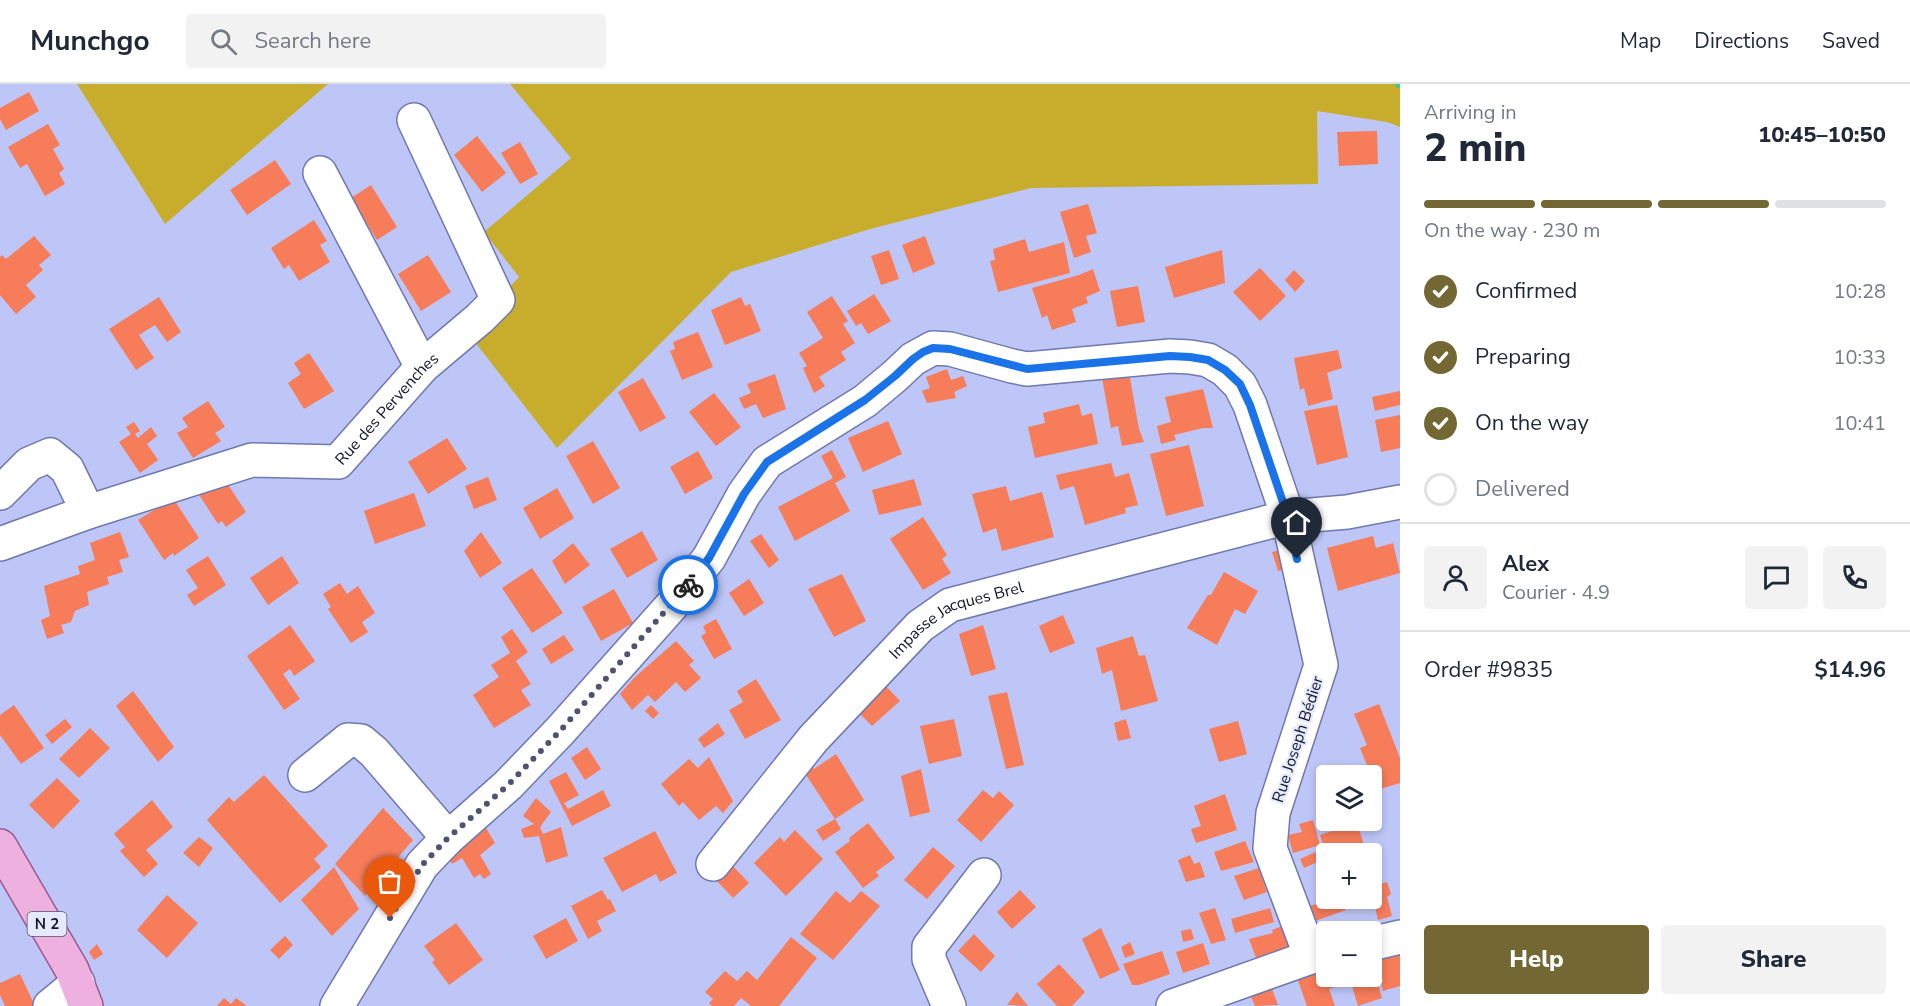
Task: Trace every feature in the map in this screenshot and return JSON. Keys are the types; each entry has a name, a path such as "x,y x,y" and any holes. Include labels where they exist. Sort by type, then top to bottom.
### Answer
{"main road":[{"name":"N 2","path":"0,846 45,921 82,995"}],"street":[{"name":"Rue des Pervenches","path":"0,544 88,512 252,460 338,462 422,367 498,300 414,120"},
{"path":"320,173 422,367"},
{"name":"Rue Joseph Bédier","path":"337,1006 422,865 447,839 508,785 560,731 679,596 709,558 744,494 767,462 865,400 913,359 933,348 950,349 1027,369 1170,356 1190,357 1208,360 1225,370 1240,384 1250,405 1288,517 1321,665 1273,813 1270,848 1316,948"},
{"path":"0,493 29,464 50,455 67,469 88,512"},
{"name":"Impasse Jacques Brel","path":"713,864 813,739 920,626 950,605 1288,517 1347,512 1400,502"},
{"path":"305,775 348,740 361,741 374,752 447,839"},
{"path":"949,1006 929,959 929,947 984,875"},
{"path":"1382,941 1400,937"},
{"path":"1173,1006 1316,956"},
{"path":"50,1006 82,995"}],"shaded area":[{"path":"77,84 328,84 165,224"},
{"path":"510,84 1400,84 1400,127 1387,122 1317,111 1318,184 1031,188 870,229 731,272 557,448 468,333 519,277 484,232 571,158"}],"building":[{"path":"29,92 39,111 6,130 0,119 0,108"},
{"path":"48,124 60,145 53,149 64,169 59,173 65,184 45,196 27,164 20,168 8,147"},
{"path":"1377,131 1378,164 1339,166 1337,132"},
{"path":"477,136 506,173 482,192 454,155"},
{"path":"520,142 538,174 520,184 501,153"},
{"path":"275,160 291,184 247,215 230,190"},
{"path":"371,185 397,227 377,240 351,198"},
{"path":"1088,204 1097,233 1086,236 1091,252 1074,258 1060,212"},
{"path":"314,220 327,241 320,245 330,262 299,281 289,265 284,269 271,248"},
{"path":"34,236 51,255 39,265 43,270 26,285 36,297 16,314 0,295 0,257 2,255 6,259"},
{"path":"925,236 935,264 913,273 902,245"},
{"path":"1025,239 1029,252 1064,242 1070,273 998,292 990,261 995,260 993,249"},
{"path":"889,250 899,279 881,285 871,256"},
{"path":"1222,250 1225,283 1174,298 1165,267"},
{"path":"428,255 451,292 421,311 398,274"},
{"path":"1260,268 1286,296 1260,321 1233,292"},
{"path":"1093,269 1100,291 1086,297 1088,303 1072,309 1076,322 1052,330 1047,315 1042,318 1032,288"},
{"path":"1294,270 1305,281 1295,292 1285,280"},
{"path":"1138,286 1145,322 1117,327 1110,291"},
{"path":"874,294 891,321 868,334 861,323 856,326 847,311"},
{"path":"832,296 848,321 843,324 855,343 841,352 846,360 819,377 825,386 814,393 803,368 807,366 799,353 823,338 807,312"},
{"path":"159,297 181,332 167,342 155,325 139,335 154,358 136,370 109,329"},
{"path":"741,297 745,306 750,304 761,331 725,345 711,310"},
{"path":"698,332 713,367 682,380 670,351 675,349 673,342"},
{"path":"1338,350 1342,368 1327,373 1333,399 1308,406 1304,388 1300,390 1294,358"},
{"path":"309,353 334,391 304,409 288,383 301,374 294,363"},
{"path":"1128,367 1139,429 1144,442 1122,446 1118,426 1111,428 1101,372"},
{"path":"947,369 951,380 963,376 967,386 954,392 956,398 927,403 922,391 930,388 926,377"},
{"path":"775,374 786,409 763,418 756,404 744,409 739,398 751,393 747,384"},
{"path":"643,378 666,418 640,432 618,392"},
{"path":"1203,389 1213,428 1174,435 1176,440 1161,444 1157,426 1171,422 1165,397"},
{"path":"1400,391 1400,405 1375,411 1372,397"},
{"path":"714,393 741,427 716,446 689,412"},
{"path":"208,401 225,427 215,433 221,441 193,458 177,433 188,427 182,418"},
{"path":"1079,404 1082,416 1092,413 1098,444 1035,458 1028,427 1045,423 1043,413"},
{"path":"1337,405 1348,457 1317,465 1304,411"},
{"path":"1400,415 1400,448 1381,452 1375,420"},
{"path":"888,421 902,454 863,472 848,438"},
{"path":"134,422 140,431 135,434 138,438 151,427 157,436 147,444 158,460 140,473 119,442 131,434 126,427"},
{"path":"447,438 467,469 428,494 408,462"},
{"path":"593,441 620,488 593,504 566,456"},
{"path":"1189,445 1204,506 1166,516 1150,454"},
{"path":"832,450 846,477 835,483 850,511 795,541 778,507 833,478 821,456"},
{"path":"698,451 713,478 685,494 670,467"},
{"path":"1111,463 1115,477 1129,473 1138,505 1125,508 1126,513 1085,525 1074,486 1060,490 1056,475"},
{"path":"488,477 497,500 474,509 465,486"},
{"path":"914,479 922,505 879,515 872,490"},
{"path":"227,483 246,512 226,527 222,521 218,524 198,493 214,484 218,489"},
{"path":"1006,486 1010,501 1042,492 1054,537 1002,551 996,528 983,533 972,494"},
{"path":"557,488 574,518 540,539 523,508"},
{"path":"414,493 426,526 375,544 364,511"},
{"path":"173,498 199,538 174,556 173,553 164,560 138,520"},
{"path":"923,517 947,555 942,559 951,573 923,590 890,539"},
{"path":"642,531 658,560 627,578 610,549"},
{"path":"120,532 129,557 119,560 123,572 107,577 109,584 87,592 89,605 75,611 71,622 61,625 64,633 47,639 41,620 50,616 44,586 80,574 78,566 95,560 90,543"},
{"path":"481,532 502,563 480,578 464,551"},
{"path":"761,534 779,560 769,568 750,541"},
{"path":"1373,536 1376,548 1393,543 1400,573 1338,591 1327,548"},
{"path":"573,543 590,565 565,584 552,561"},
{"path":"1284,549 1289,568 1278,571 1272,552"},
{"path":"208,556 226,585 194,606 187,595 198,588 186,570"},
{"path":"282,556 299,583 268,605 250,578"},
{"path":"532,568 563,613 532,633 502,588"},
{"path":"1224,572 1258,591 1245,614 1235,609 1217,645 1187,628 1208,595 1211,595"},
{"path":"842,574 866,621 834,637 808,589"},
{"path":"749,579 764,603 744,616 729,593"},
{"path":"340,583 347,594 358,586 375,613 362,622 368,632 351,643 328,609 331,607 323,594"},
{"path":"614,589 633,623 601,641 582,607"},
{"path":"1063,615 1075,643 1050,653 1039,626"},
{"path":"716,619 732,649 714,659 701,636 706,633 703,626"},
{"path":"290,625 315,661 294,676 290,669 283,674 300,699 284,710 247,656"},
{"path":"983,625 996,669 971,676 959,634"},
{"path":"512,629 528,652 516,661 531,684 521,690 531,705 494,728 473,695 499,677 491,665 510,653 501,637"},
{"path":"564,635 574,650 551,664 542,649"},
{"path":"1133,636 1139,656 1145,655 1158,701 1121,711 1112,670 1102,674 1096,648"},
{"path":"676,641 694,661 689,665 701,678 685,692 676,682 655,702 648,695 632,710 620,694 634,678"},
{"path":"756,679 781,720 745,739 729,710 743,702 737,691"},
{"path":"881,681 900,701 872,726 856,710"},
{"path":"133,691 174,747 158,762 116,706"},
{"path":"1007,692 1024,765 1006,769 988,696"},
{"path":"1379,704 1400,758 1400,783 1382,788 1382,765 1367,765 1360,748 1367,745 1354,714"},
{"path":"14,705 44,748 21,764 0,735 0,715"},
{"path":"651,705 659,713 653,719 645,711"},
{"path":"65,719 72,727 52,744 45,735"},
{"path":"954,719 962,756 929,764 920,726"},
{"path":"1126,719 1131,738 1118,741 1114,723"},
{"path":"1238,721 1247,754 1219,762 1209,729"},
{"path":"718,723 725,734 704,748 698,739"},
{"path":"90,728 110,748 79,778 59,759"},
{"path":"587,747 601,769 585,780 571,758"},
{"path":"836,754 864,800 835,819 799,764 808,758 814,769"},
{"path":"709,757 733,801 723,813 716,806 699,820 683,802 679,806 661,784 689,759 698,768"},
{"path":"921,769 930,812 910,817 901,776"},
{"path":"566,772 579,795 564,803 568,809 603,790 611,806 572,826 549,781"},
{"path":"264,775 328,846 314,859 321,867 280,903 207,820 229,797 234,802"},
{"path":"57,778 80,801 53,829 29,805"},
{"path":"983,790 993,798 999,791 1014,805 981,842 957,820"},
{"path":"1225,794 1237,830 1196,843 1191,829 1201,826 1194,806"},
{"path":"536,798 551,812 540,827 543,834 561,827 568,856 546,863 539,836 524,838 521,829 534,824 523,816"},
{"path":"152,800 173,827 146,850 158,864 144,877 120,851 125,847 114,834"},
{"path":"383,808 413,840 365,896 335,864"},
{"path":"835,819 841,829 823,841 816,830"},
{"path":"1313,820 1319,843 1293,853 1288,835 1302,832 1299,824"},
{"path":"868,823 895,858 876,872 879,876 863,888 835,852"},
{"path":"486,828 495,843 480,855 491,874 484,879 480,874 474,878 462,858 452,864 446,852"},
{"path":"795,830 823,859 786,896 754,863 780,837 784,842"},
{"path":"655,831 677,873 660,882 656,874 622,892 603,858"},
{"path":"1332,831 1360,831 1363,843 1323,843 1320,835"},
{"path":"199,837 213,848 199,867 183,853"},
{"path":"1245,841 1254,862 1221,871 1214,852"},
{"path":"933,847 955,866 927,899 904,880"},
{"path":"1316,852 1316,863 1304,868 1300,859"},
{"path":"1190,855 1194,864 1200,862 1205,877 1186,882 1178,860"},
{"path":"731,864 749,883 733,898 715,879"},
{"path":"334,867 359,909 332,936 301,900"},
{"path":"1259,868 1267,892 1244,900 1234,876"},
{"path":"1387,882 1391,894 1387,897 1392,916 1378,920 1376,909 1382,909 1382,883"},
{"path":"602,890 616,911 597,921 602,931 588,939 571,906"},
{"path":"1020,890 1036,907 1012,929 997,912"},
{"path":"836,891 850,903 861,891 880,906 833,960 800,934"},
{"path":"167,895 198,923 167,958 137,930"},
{"path":"1316,904 1316,909 1346,910 1315,921 1310,906"},
{"path":"1215,908 1226,940 1211,944 1199,913"},
{"path":"1270,908 1274,922 1235,933 1231,919"},
{"path":"566,918 578,941 546,959 533,936"},
{"path":"456,923 483,960 449,985 432,962 435,960 424,946"},
{"path":"1285,925 1295,949 1258,963 1249,939 1273,933 1272,930"},
{"path":"1101,928 1120,970 1100,979 1082,939"},
{"path":"1191,929 1194,939 1183,942 1181,931"},
{"path":"974,934 995,956 981,972 958,951"},
{"path":"285,936 293,945 279,959 270,950"},
{"path":"791,937 817,958 779,1006 751,1006 741,998 734,1006 712,1006 709,1003 713,999 705,992 725,971 737,981 747,971 757,980"},
{"path":"1130,942 1135,954 1125,958 1121,947"},
{"path":"1203,943 1210,964 1183,973 1176,952"},
{"path":"97,944 103,954 94,960 89,952"},
{"path":"1400,945 1400,986 1383,991 1382,986 1382,953"},
{"path":"1162,951 1170,974 1139,985 1132,985 1123,964"},
{"path":"1059,964 1085,992 1072,1006 1057,1006 1037,984"},
{"path":"1316,968 1316,987 1335,987 1329,989 1335,1006 1307,1006 1296,975"},
{"path":"20,974 35,1006 5,1006 0,995 0,983"},
{"path":"1268,978 1278,1005 1255,1006 1247,987"},
{"path":"1352,987 1379,987 1382,998 1358,1006"},
{"path":"1017,992 1028,1006 1007,1005"},
{"path":"224,998 231,1004 236,998 247,1006 217,1006"}],"way so far":[{"path":"390,918 422,865 447,839 508,785 560,731 688,585"}],"route":[{"path":"688,585 716,548 734,510 753,479 767,462 865,400 913,359 933,348 950,349 1027,369 1170,356 1208,360 1225,370 1240,384 1250,405 1288,517 1297,559"}]}
